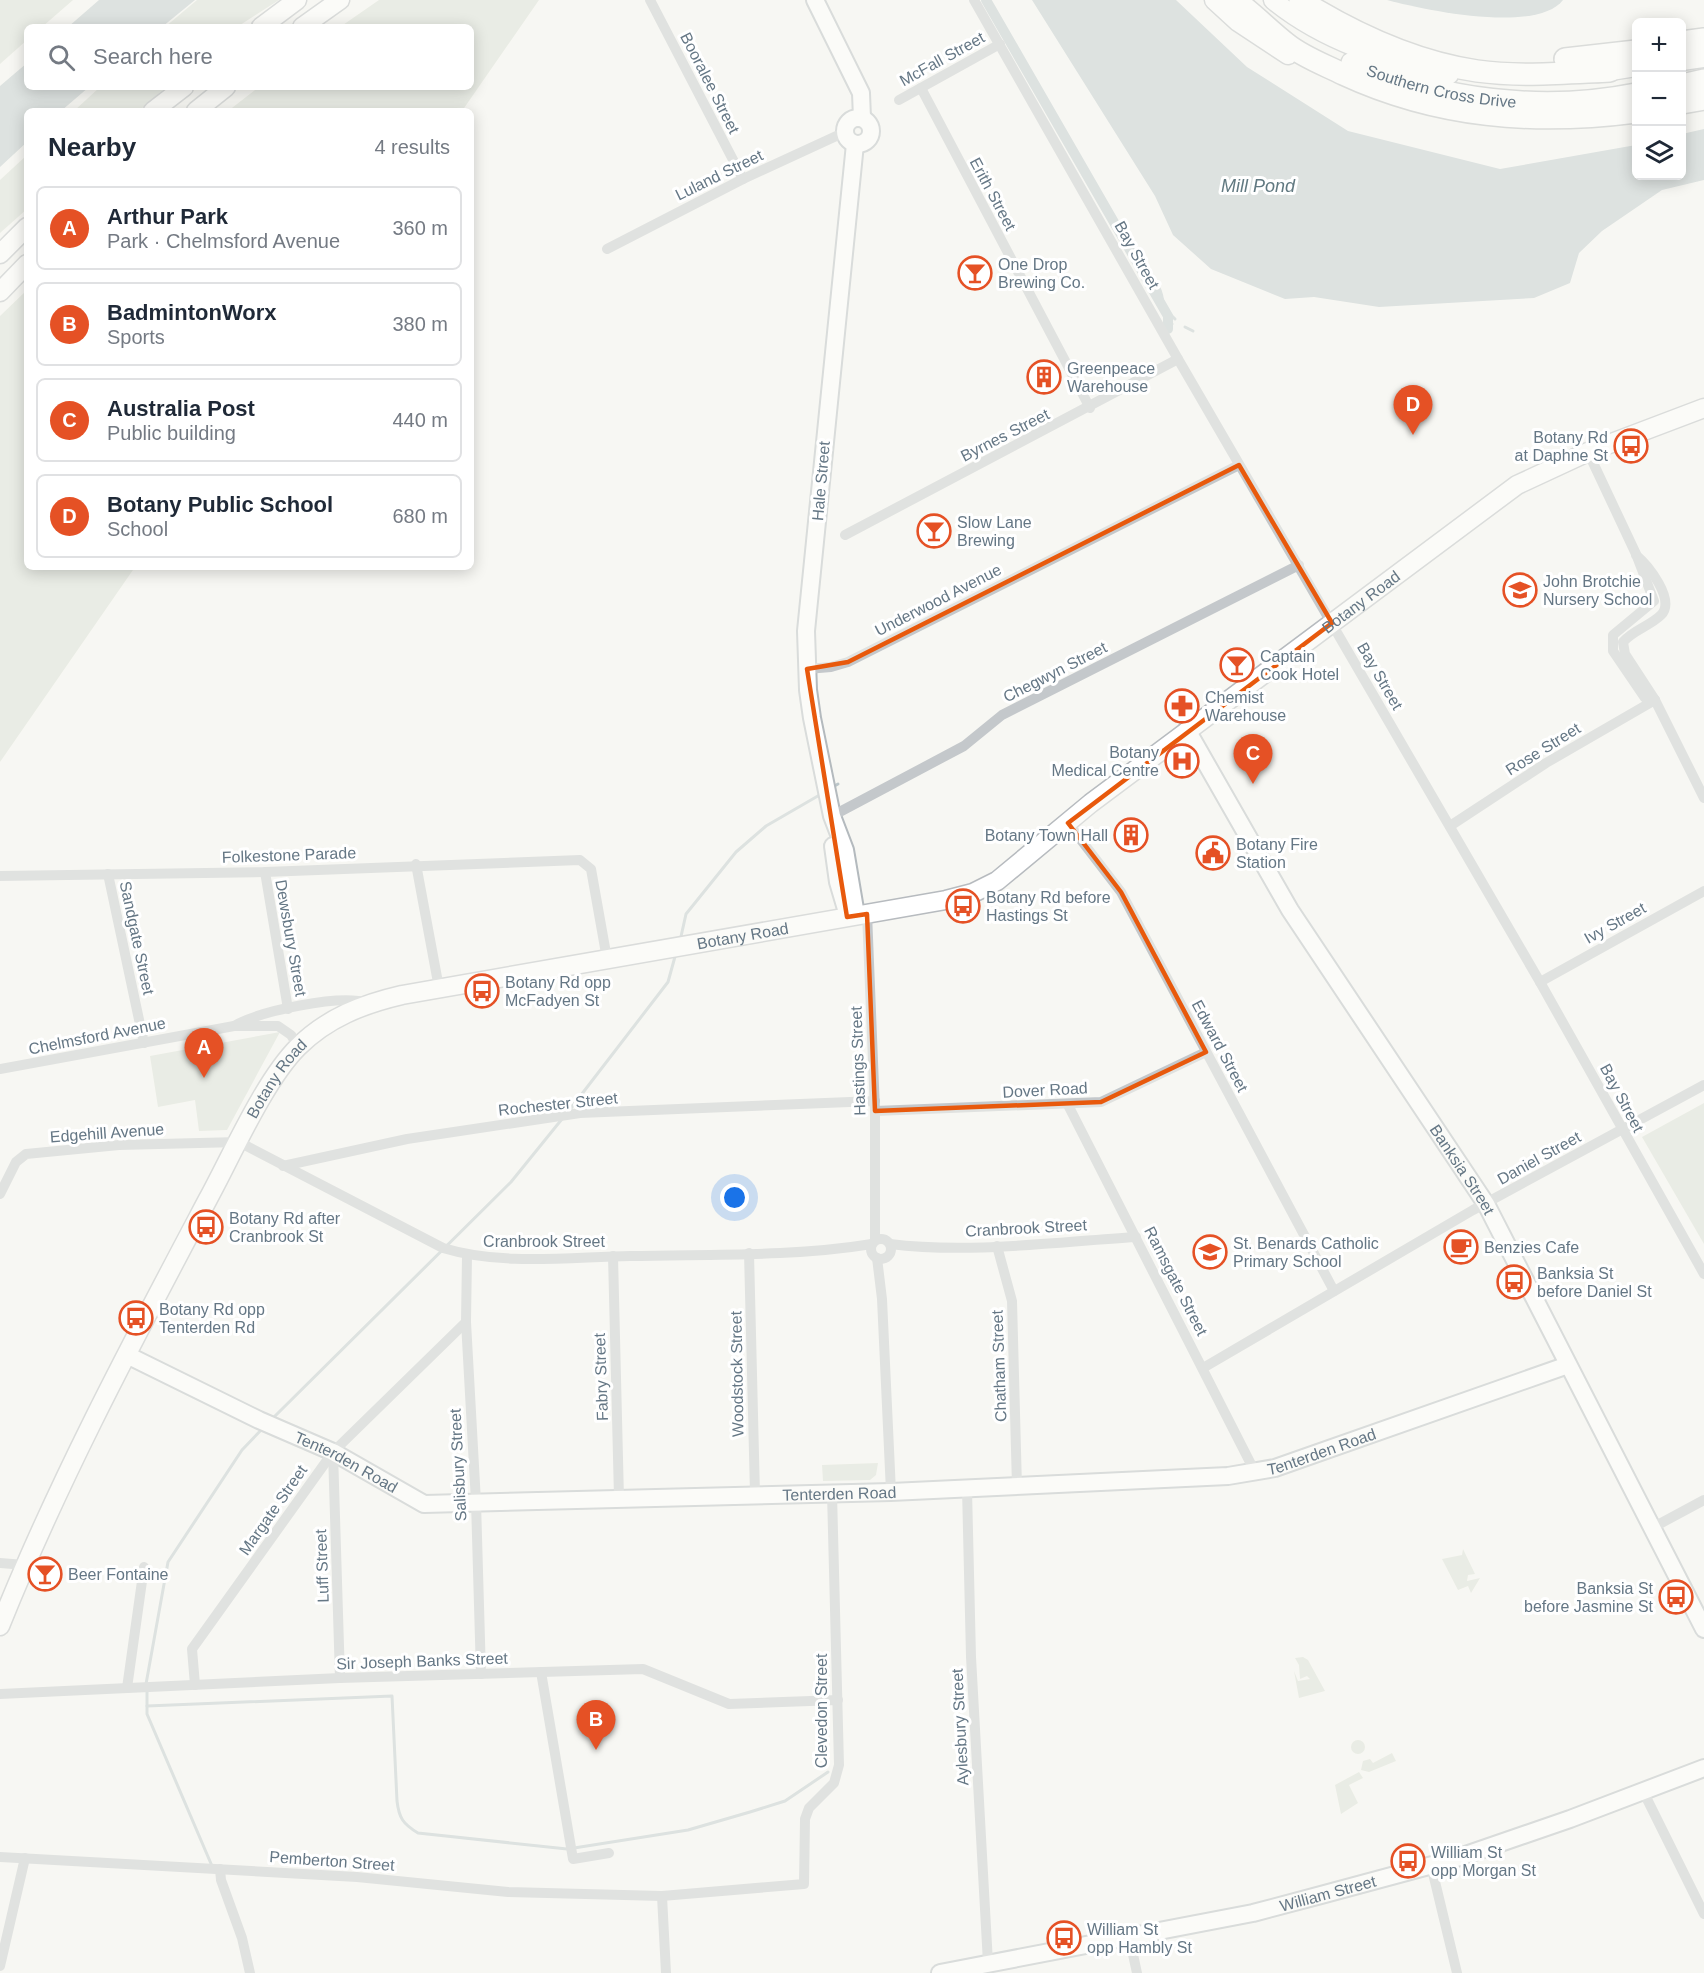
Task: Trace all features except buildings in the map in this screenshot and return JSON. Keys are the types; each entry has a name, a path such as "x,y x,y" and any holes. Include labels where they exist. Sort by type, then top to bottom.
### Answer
{"highway":[{"path":"1235,0 1258,17 1288,45 1317,62 1380,90 1433,106 1474,115 1552,118 1591,118 1632,113"},
{"path":"1300,0 1403,53 1479,71 1517,73 1610,71"},
{"name":"Southern Cross Drive","path":"1258,17 1355,64 1439,91 1484,99 1534,103 1580,102 1629,95"},
{"name":"Southern Cross Drive","path":"1366,33 1456,54 1494,59 1632,57"},
{"path":"1686,41 1704,39"},
{"path":"1686,84 1704,80"},
{"path":"1686,102 1704,100"}],"main road":[{"path":"265,24 297,0"},
{"path":"306,24 340,0"},
{"path":"1214,0 1238,22 1304,64 1384,100 1480,124 1536,128 1586,127 1632,120"},
{"path":"1273,0 1327,34 1374,55 1464,79 1517,84 1554,83 1610,71 1632,58"},
{"path":"1686,60 1704,58"},
{"path":"157,108 180,90"},
{"path":"200,108 222,90"},
{"path":"1686,107 1704,100"},
{"path":"0,254 24,229"},
{"path":"0,292 24,267"},
{"name":"Botany Road","path":"0,1626 49,1510 127,1355 272,1082 298,1046 334,1019 368,1003 439,988 959,897 986,888 1187,730 1517,485 1588,452 1704,408"}],"street":[{"name":"Booralee Street","path":"650,0 743,179"},
{"path":"815,0 861,93 862,118 871,126 871,134 867,141 850,138 850,121 862,118"},
{"name":"Bay Street","path":"974,0 1178,360 1624,1128 1630,1145 1704,1274"},
{"name":"McFall Street","path":"898,100 1000,44"},
{"name":"Erith Street","path":"921,88 1090,408"},
{"name":"Luland Street","path":"607,249 743,179 850,138"},
{"name":"Hale Street","path":"850,138 806,631 812,669 812,718 832,816 845,850 857,915"},
{"name":"Byrnes Street","path":"845,535 1178,360"},
{"path":"1588,452 1636,554 1649,565 1662,591 1665,606 1664,613 1655,621 1623,642 1625,654 1655,700 1704,798"},
{"name":"Underwood Avenue","path":"812,669 835,666 1239,465"},
{"name":"Chegwyn Street","path":"832,816 964,747 1002,715 1299,565"},
{"name":"Rose Street","path":"1450,826 1546,763 1655,700"},
{"name":"Banksia Street","path":"1187,730 1290,910 1486,1204 1704,1629"},
{"name":"Edward Street","path":"1068,823 1120,892 1334,1291"},
{"name":"Folkestone Parade","path":"0,876 265,872 416,864 580,860 591,869 607,959"},
{"path":"416,864 439,988"},
{"name":"Dewsbury Street","path":"265,872 288,1009"},
{"name":"Sandgate Street","path":"108,874 144,1043"},
{"name":"Ivy Street","path":"1540,982 1704,891"},
{"name":"Hastings Street","path":"857,915 875,1106 877,1207 881,1249 891,1492"},
{"name":"Chelmsford Avenue","path":"234,1026 251,1017 288,1009 352,999 368,1003"},
{"name":"Chelmsford Avenue","path":"0,1069 234,1026 278,1026 291,1035 298,1046"},
{"name":"Dover Road","path":"875,1106 1068,1105 1101,1102 1206,1052"},
{"name":"Daniel Street","path":"1203,1368 1486,1204 1704,1085"},
{"name":"Ramsgate Street","path":"1068,1105 1255,1472"},
{"name":"Rochester Street","path":"283,1166 407,1139 580,1113 875,1106"},
{"name":"Cranbrook Street","path":"239,1142 443,1248 466,1256 516,1258 997,1246 1136,1237"},
{"name":"Edgehill Avenue","path":"0,1194 16,1162 26,1154 119,1145 239,1142"},
{"name":"Chatham Street","path":"997,1246 1012,1301 1017,1487"},
{"name":"Woodstock Street","path":"749,1253 755,1494"},
{"name":"Salisbury Street","path":"466,1256 465,1322 476,1502 481,1674"},
{"name":"Fabry Street","path":"613,1256 620,1498"},
{"name":"Margate Street","path":"195,1685 192,1649 333,1452 465,1322"},
{"name":"Tenterden Road","path":"127,1355 259,1420 333,1452 424,1504 891,1492 1228,1476 1286,1464 1568,1365"},
{"name":"Luff Street","path":"333,1452 340,1678"},
{"name":"Aylesbury Street","path":"967,1489 972,1657 988,1963"},
{"name":"Clevedon Street","path":"662,1896 804,1884 805,1819 809,1808 834,1783 839,1765 832,1493"},
{"path":"1652,1528 1704,1500"},
{"path":"0,1563 25,1565"},
{"path":"127,1688 144,1567"},
{"name":"Sir Joseph Banks Street","path":"0,1694 340,1678 643,1669 729,1704 838,1700"},
{"path":"541,1672 573,1859 609,1853"},
{"name":"William Street","path":"940,1973 1253,1913 1431,1865 1704,1768"},
{"path":"1643,1791 1704,1914"},
{"name":"Pemberton Street","path":"0,1857 357,1877 508,1892 662,1896"},
{"path":"0,1966 25,1858"},
{"path":"1431,1865 1457,1973"},
{"path":"220,1869 220,1880 242,1938 250,1973"},
{"path":"662,1896 666,1973"},
{"path":"1129,1936 1137,1973"}],"highlighted area":[{"path":"1239,465 1332,623 1068,823 1121,892 1206,1052 1101,1102 875,1111 867,914 847,917 807,669 848,662"}],"shaded area":[{"path":"0,0 73,0 45,24 24,24 24,43 0,64"},
{"path":"197,0 279,0 242,24 169,24"},
{"path":"379,0 539,0 464,108 232,108 255,90 474,90 474,24 344,24"},
{"path":"97,90 163,90 142,108 77,108"},
{"path":"24,158 24,212 0,233 0,180"},
{"path":"24,293 24,570 133,570 0,762 0,316"},
{"path":"280,1032 227,1130 199,1131 195,1100 158,1107 150,1056"},
{"path":"1704,1103 1704,1244 1642,1137"},
{"path":"878,1463 876,1475 870,1480 823,1481 822,1465"},
{"path":"1463,1549 1475,1574 1468,1575 1467,1581 1480,1578 1471,1593 1468,1586 1458,1590 1442,1559 1462,1555"},
{"path":"1303,1657 1308,1660 1325,1691 1299,1698 1294,1671 1298,1681 1310,1679 1307,1676 1300,1679 1299,1665 1295,1658"},
{"path":"1358,1740 1363,1742 1365,1747 1363,1752 1358,1754 1353,1752 1351,1747 1353,1742"},
{"path":"1392,1753 1396,1761 1369,1772 1361,1770 1363,1761 1370,1759 1373,1763"},
{"path":"1359,1772 1363,1778 1349,1785 1358,1803 1341,1814 1335,1785"}],"water":[{"path":"99,0 195,0 166,24 71,24"},
{"name":"Mill Pond","path":"1032,0 1176,0 1247,67 1348,131 1500,169 1632,146 1632,180 1686,180 1686,133 1704,129 1704,180 1662,190 1602,231 1579,253 1570,283 1534,298 1379,307 1314,297 1285,299 1211,269 1173,235 1155,196"},
{"path":"1387,0 1563,0 1549,10 1530,16 1506,18 1452,13"},
{"path":"24,66 24,90 86,90 64,108 24,108 24,145 0,167 0,86"}],"waterway":[{"path":"986,0 1168,316 1168,329"},
{"path":"1141,271 1155,281 1162,295 1163,307 1175,319"},
{"path":"1168,316 1172,324"},
{"path":"1185,327 1193,331"},
{"path":"831,788 838,784"},
{"path":"680,941 686,914 736,852 766,826 823,793"},
{"path":"568,1112 668,982 676,953"},
{"path":"273,1418 511,1182 562,1119"},
{"path":"146,1684 168,1562 242,1450 264,1427"},
{"path":"147,1691 147,1714 212,1866"},
{"path":"147,1706 392,1696 397,1801 399,1812 409,1827 418,1833 567,1849"},
{"path":"574,1848 688,1830 750,1812 785,1801 828,1772"}],"place":[{"name":"One Drop Brewing Co.","path":"975,273"},
{"name":"Greenpeace Warehouse","path":"1044,377"},
{"name":"Botany Public School","path":"1413,435"},
{"name":"Botany Rd at Daphne St","path":"1631,446"},
{"name":"Slow Lane Brewing","path":"934,531"},
{"name":"John Brotchie Nursery School","path":"1520,590"},
{"name":"Captain Cook Hotel","path":"1237,665"},
{"name":"Chemist Warehouse","path":"1182,706"},
{"name":"Botany Medical Centre","path":"1182,761"},
{"name":"Australia Post","path":"1253,784"},
{"name":"Botany Town Hall","path":"1131,835"},
{"name":"Botany Fire Station","path":"1213,853"},
{"name":"Botany Rd before Hastings St","path":"963,906"},
{"name":"Botany Rd opp McFadyen St","path":"482,991"},
{"name":"Arthur Park","path":"204,1078"},
{"name":"Botany Rd after Cranbrook St","path":"206,1227"},
{"name":"Benzies Cafe","path":"1461,1247"},
{"name":"St. Benards Catholic Primary School","path":"1210,1252"},
{"name":"Banksia St before Daniel St","path":"1514,1282"},
{"name":"Botany Rd opp Tenterden Rd","path":"136,1318"},
{"name":"Beer Fontaine","path":"45,1574"},
{"name":"Banksia St before Jasmine St","path":"1676,1597"},
{"name":"BadmintonWorx","path":"596,1750"},
{"name":"William St opp Morgan St","path":"1408,1861"},
{"name":"William St opp Hambly St","path":"1064,1938"}]}
